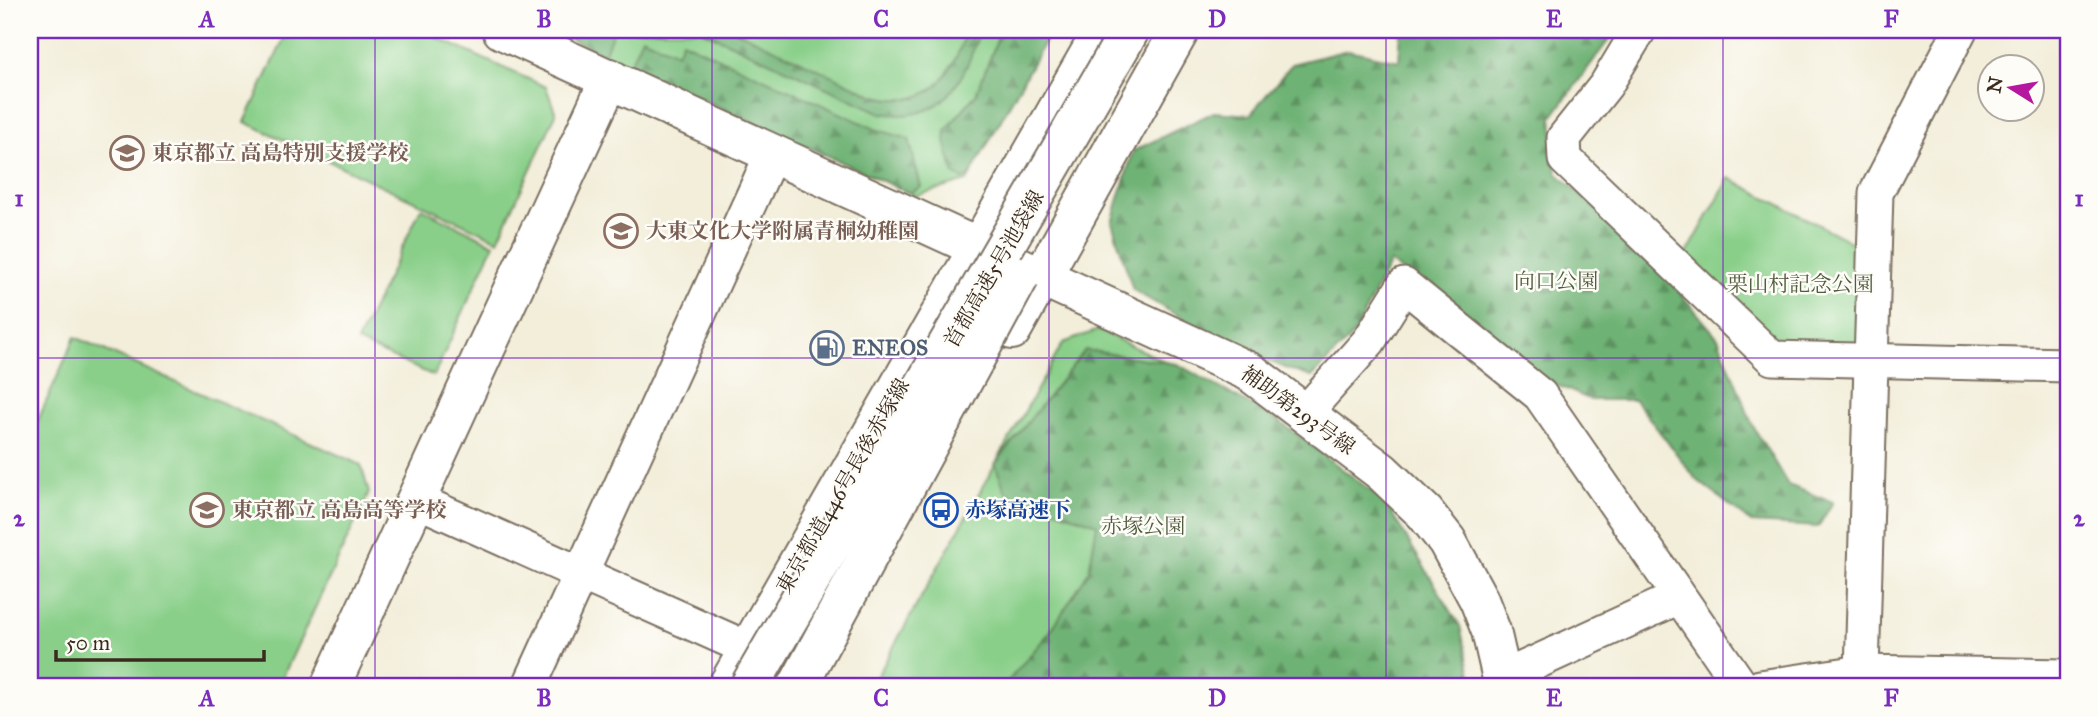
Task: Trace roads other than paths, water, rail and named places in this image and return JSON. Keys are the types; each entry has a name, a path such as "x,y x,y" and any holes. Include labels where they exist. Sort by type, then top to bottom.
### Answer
{"main road":[{"name":"補助第293号線","path":"502,30 1250,372 1306,412 1406,494 1447,541 1479,600 1491,631 1503,682"},
{"name":"東京都道446号長後赤塚線","path":"727,687 1103,30"},
{"name":"首都高速5号池袋線","path":"749,687 1130,30"},
{"name":"首都高速5号池袋線","path":"797,687 1157,30"},
{"path":"816,687 1180,30"},
{"path":"330,687 610,78"}],"street":[{"path":"1639,30 1606,85 1564,138 1565,159 1772,358 2068,365"},
{"path":"1862,672 1876,193 1960,30"},
{"path":"529,687 772,155"},
{"path":"1306,412 1369,341 1404,285 1541,396 1742,687"},
{"path":"416,500 749,649"},
{"path":"1503,682 1679,597"},
{"path":"1760,687 1862,672 2068,676"}],"place":[{"name":"東京都立 高島特別支援学校","path":"127,153"},
{"name":"大東文化大学附属青桐幼稚園","path":"621,231"},
{"name":"ENEOS","path":"827,348"},
{"name":"東京都立 高島高等学校","path":"207,510"},
{"name":"赤塚高速下","path":"941,510"}],"park label":[{"name":"向口公園","path":"1556,281"},
{"name":"栗山村記念公園","path":"1800,284"},
{"name":"赤塚公園","path":"1143,526"}]}
